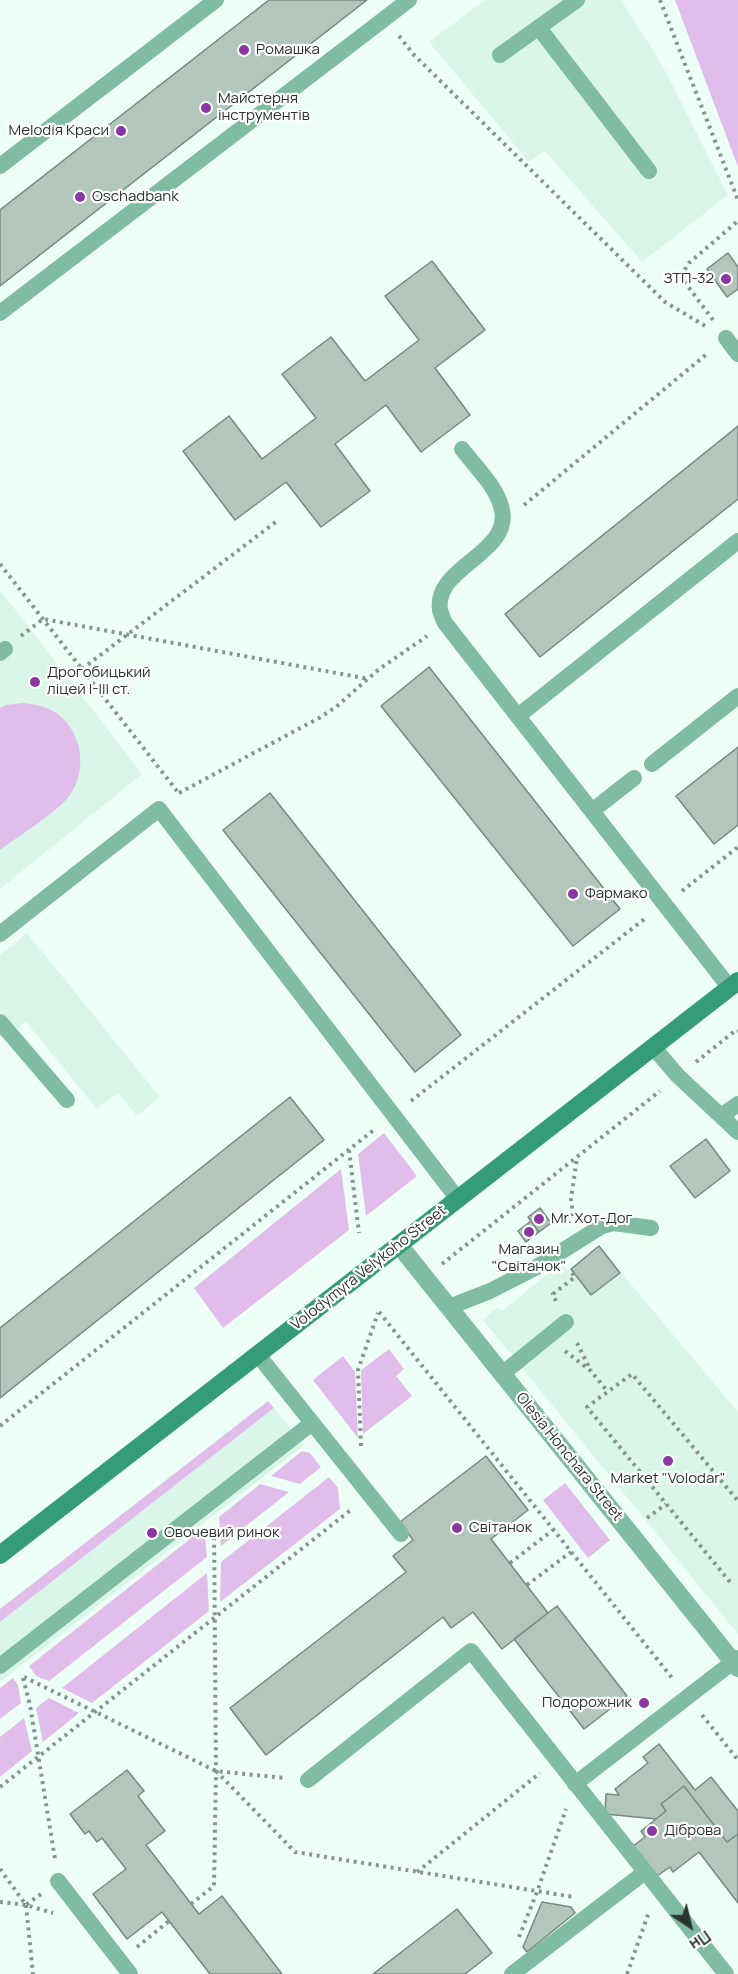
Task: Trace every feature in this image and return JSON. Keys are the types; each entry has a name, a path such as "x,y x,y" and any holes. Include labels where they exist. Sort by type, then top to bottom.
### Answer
{"street":[{"name":"Volodymyra Velykoho Street","path":"0,1555 734,985"},
{"name":"Olesia Honchara Street","path":"399,1245 736,1663"}],"lane":[{"path":"0,166 216,0"},
{"path":"0,313 409,0"},
{"path":"500,55 577,0"},
{"path":"539,28 649,171"},
{"path":"726,338 738,354"},
{"path":"462,449 493,489 501,504 504,521 500,535 453,577 442,593 440,609 445,623 664,904 734,985"},
{"path":"518,716 738,541"},
{"path":"652,764 738,696"},
{"path":"592,811 633,778"},
{"path":"0,934 159,809 457,1198"},
{"path":"0,1022 67,1100"},
{"path":"653,1047 678,1076 738,1132"},
{"path":"721,1116 738,1104"},
{"path":"448,1307 490,1291 536,1268 602,1226 614,1223 651,1228"},
{"path":"502,1374 566,1322"},
{"path":"258,1355 401,1534"},
{"path":"0,1666 312,1422"},
{"path":"308,1780 471,1652 726,1974"},
{"path":"575,1784 687,1697 736,1663"},
{"path":"512,1974 645,1872"},
{"path":"58,1881 130,1974"}],"path":[{"path":"660,0 738,200"},
{"path":"385,18 414,55 665,302 726,338"},
{"path":"726,338 684,281 684,271 689,262 738,221"},
{"path":"504,521 726,338"},
{"path":"82,669 277,521"},
{"path":"0,564 178,793"},
{"path":"43,619 369,678"},
{"path":"159,809 178,793 336,707 392,660 445,623"},
{"path":"0,1426 349,1149 738,847"},
{"path":"425,1277 736,1030 738,1031"},
{"path":"349,1149 359,1233"},
{"path":"361,1446 358,1370 379,1312 738,1760"},
{"path":"547,1337 591,1371 608,1392"},
{"path":"730,1582 587,1407 632,1374 738,1501"},
{"path":"0,1787 370,1495"},
{"path":"191,1904 214,1886 216,1771 213,1500"},
{"path":"510,1563 553,1530"},
{"path":"527,1585 571,1552"},
{"path":"26,1905 58,1881 30,1705 23,1677 216,1771 295,1852 537,1892 607,1901"},
{"path":"417,1872 556,1760"},
{"path":"216,1771 308,1780"},
{"path":"517,1943 575,1784"},
{"path":"0,1869 26,1905 33,1974"},
{"path":"627,1974 657,1887"},
{"path":"0,1902 26,1905 93,1926"},
{"path":"120,1960 170,1921"}],"shaded area":[{"path":"485,0 621,0 662,65 728,195 642,262 545,151 529,162 429,42"},
{"path":"675,0 738,0 738,167"},
{"name":"Дрогобицький ліцей І-ІІІ ст.","path":"0,590 142,774 0,889"},
{"path":"24,703 51,710 67,723 78,743 79,775 65,801 0,850 0,708"},
{"path":"27,933 160,1097 137,1116 118,1093 97,1109 26,1022 16,1029 0,1010 0,955"},
{"path":"384,1133 417,1176 366,1216 358,1154"},
{"path":"341,1169 349,1230 223,1328 194,1288"},
{"name":"Market \"Volodar\"","path":"599,1246 738,1412 738,1634 483,1320 498,1307 502,1311 550,1272 553,1275 564,1266 568,1271"},
{"path":"389,1349 404,1369 396,1376 412,1396 363,1434 361,1370"},
{"path":"343,1356 355,1372 358,1438 313,1380"},
{"path":"268,1401 274,1408 0,1622 0,1609"},
{"name":"Овочевий ринок","path":"274,1408 304,1445 0,1682 0,1622"},
{"path":"302,1451 310,1453 321,1467 300,1484 271,1476"},
{"path":"329,1477 338,1488 340,1509 220,1602 221,1562"},
{"path":"565,1483 610,1540 588,1558 543,1500"},
{"path":"260,1484 289,1492 221,1546 219,1517"},
{"path":"204,1528 207,1557 49,1681 36,1676 29,1666"},
{"path":"207,1573 209,1611 92,1703 62,1688"},
{"path":"13,1678 18,1685 21,1703 0,1719 0,1688"},
{"path":"49,1698 79,1713 43,1742 36,1708"},
{"path":"24,1718 32,1751 0,1777 0,1737"}],"building":[{"path":"269,0 367,0 0,286 0,210"},
{"name":"ЗТП-32","path":"728,253 738,267 738,289 727,297 707,269"},
{"path":"432,261 485,330 435,368 470,415 421,452 386,405 335,444 370,491 321,527 286,482 235,520 183,451 229,416 262,459 316,418 282,374 331,337 365,381 419,340 385,296"},
{"path":"738,426 738,499 540,657 505,614"},
{"path":"429,667 620,909 573,946 381,706"},
{"path":"738,747 738,825 714,844 676,796"},
{"path":"270,793 461,1035 415,1072 223,830"},
{"path":"290,1097 324,1140 0,1398 0,1328"},
{"path":"706,1139 730,1171 695,1198 670,1166"},
{"name":"Mr. Хот-Дог","path":"540,1208 551,1223 539,1232 528,1217"},
{"path":"531,1221 539,1232 526,1242 518,1231"},
{"path":"599,1246 620,1273 591,1295 571,1269"},
{"path":"486,1456 528,1510 491,1539 548,1613 502,1649 473,1612 451,1628 443,1617 266,1755 230,1708 406,1572 393,1556 413,1540 400,1522"},
{"path":"557,1606 627,1696 584,1729 514,1639"},
{"path":"659,1744 695,1790 711,1777 738,1811 738,1834 727,1842 684,1786 661,1804 666,1811 656,1819 605,1814 606,1794 619,1795 615,1789 648,1763 643,1757"},
{"path":"127,1770 144,1791 138,1796 165,1831 146,1845 199,1914 222,1896 282,1974 210,1974 162,1912 127,1939 93,1894 126,1869 102,1838 97,1842 89,1831 85,1834 70,1814"},
{"path":"684,1786 727,1842 738,1834 738,1903 699,1852 673,1872 670,1867 657,1876 633,1846 645,1837 641,1831 666,1811 661,1804"},
{"path":"542,1902 571,1907 575,1913 527,1952 523,1947"},
{"path":"457,1909 492,1953 465,1974 373,1974"}],"place":[{"name":"Ромашка","path":"244,50"},
{"name":"Майстерня інструментів","path":"206,108"},
{"name":"Melodiя Краси","path":"121,131"},
{"name":"Oschadbank","path":"80,197"},
{"name":"ЗТП-32","path":"726,279"},
{"name":"Дрогобицький ліцей І-ІІІ ст.","path":"35,682"},
{"name":"Фармако","path":"573,894"},
{"name":"Mr. Хот-Дог","path":"539,1219"},
{"name":"Магазин \"Світанок\"","path":"529,1232"},
{"name":"Market \"Volodar\"","path":"668,1461"},
{"name":"Світанок","path":"457,1528"},
{"name":"Овочевий ринок","path":"152,1533"},
{"name":"Подорожник","path":"644,1703"},
{"name":"Діброва","path":"652,1831"}]}
